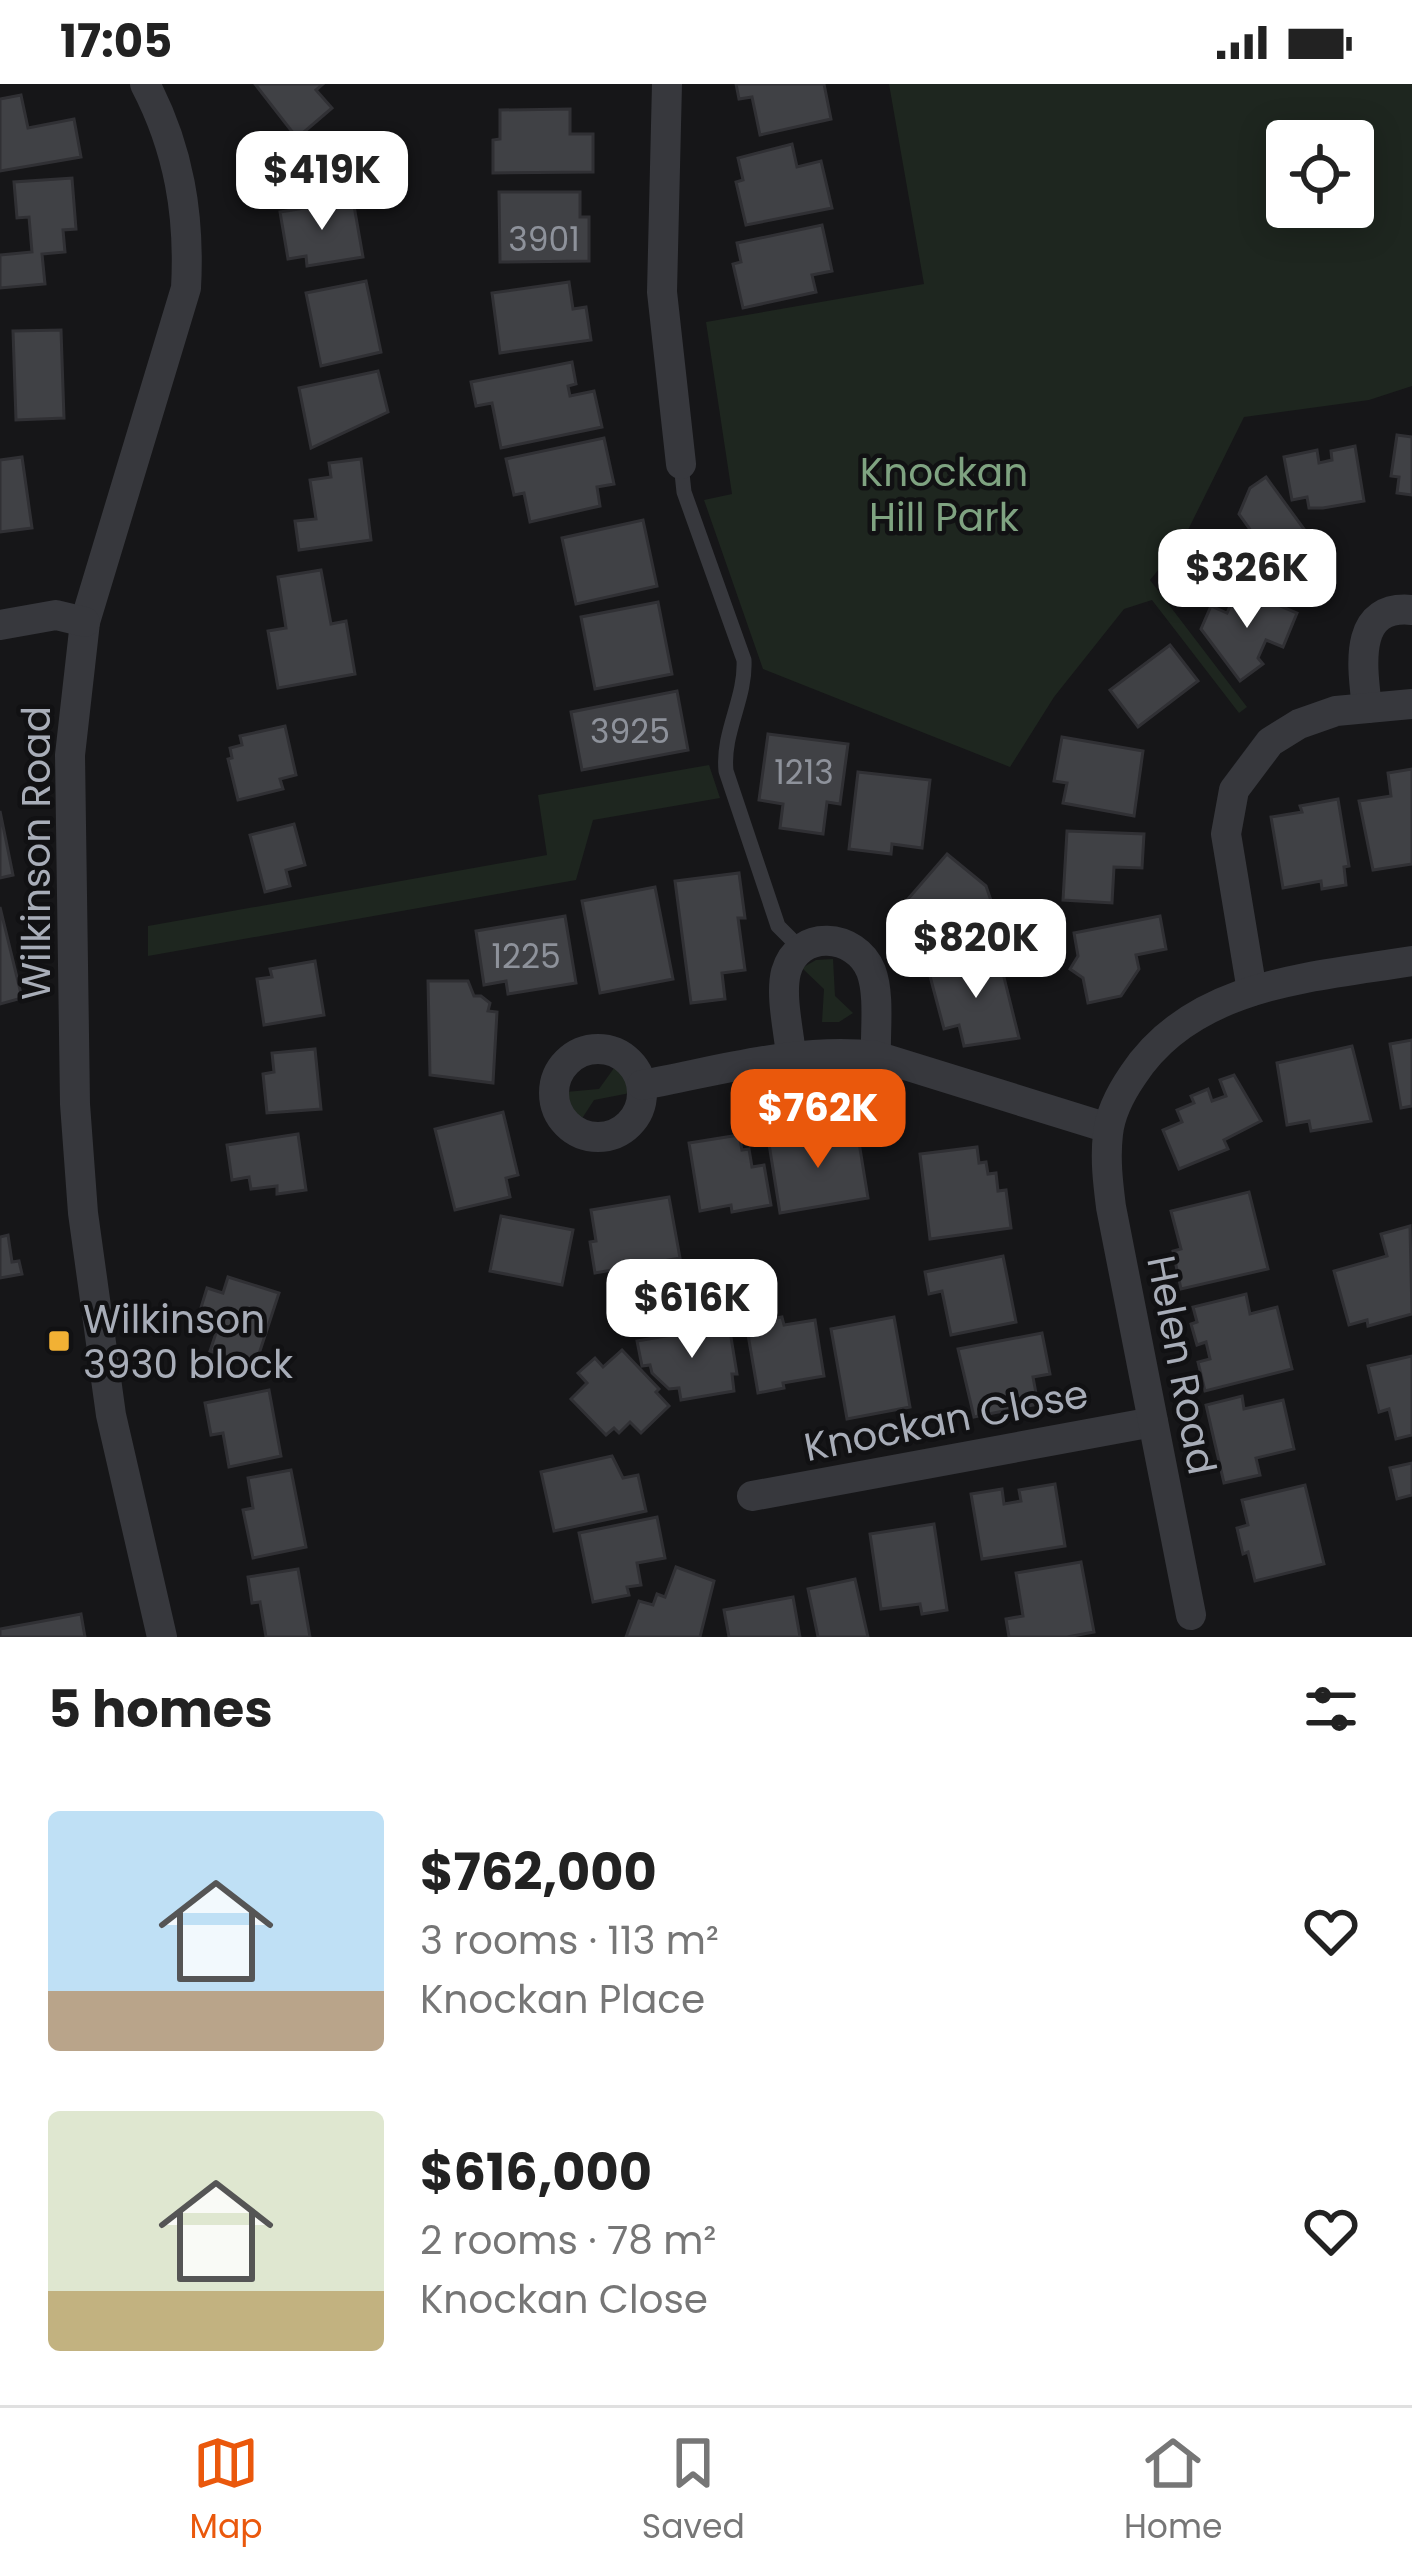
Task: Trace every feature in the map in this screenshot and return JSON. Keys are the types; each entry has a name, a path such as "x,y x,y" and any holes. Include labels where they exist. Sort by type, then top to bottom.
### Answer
{"street":[{"name":"Wilkinson Road","path":"145,84 178,165 188,244 186,288 86,622 70,755 75,1103 83,1214 111,1415 162,1637"},
{"path":"668,84 662,292 681,464"},
{"path":"1367,708 1362,659 1369,629 1386,614 1412,610"},
{"path":"0,625 56,615 86,622"},
{"path":"1252,991 1226,834 1234,790 1270,742 1299,724 1336,711 1412,704"},
{"path":"791,1056 784,977 801,950 819,941 836,940 859,951 872,974 876,1056"},
{"path":"642,1085 791,1056 837,1052 876,1056 1108,1128 1125,1087 1161,1041 1209,1008 1291,981 1412,961"},
{"name":"Helen Road","path":"1108,1128 1111,1207 1191,1615"},
{"name":"Knockan Close","path":"752,1496 1154,1422"}],"lane":[{"path":"681,464 684,492 744,660 745,681 724,750 726,771 778,926 801,950"}],"green space":[{"name":"Knockan Hill Park","path":"889,84 1412,84 1412,386 1369,400 1244,417 1183,540 1150,580 1247,707 1239,713 1152,600 1124,609 1054,697 1010,767 763,669 704,500 732,494 706,322 924,284"},
{"path":"709,765 720,798 593,820 576,880 148,956 148,926 547,855 538,795"},
{"path":"833,959 835,996 853,1013 839,1022 822,1022 824,989 802,968 816,960"},
{"path":"617,1064 627,1076 630,1093 594,1100 581,1120 569,1109 566,1092 599,1089"}],"building":[{"path":"255,84 323,84 316,90 332,108 297,138"},
{"path":"736,84 824,84 831,119 760,135 752,97 739,99"},
{"path":"21,95 28,128 74,119 81,157 0,171 0,99"},
{"path":"570,109 570,134 593,134 593,172 493,173 493,140 500,139 500,110"},
{"path":"792,144 797,167 821,161 832,208 746,225 736,182 743,180 738,158"},
{"path":"72,178 76,229 63,230 65,252 42,254 45,284 0,288 0,255 32,252 29,217 17,218 14,182"},
{"path":"499,192 580,192 580,217 589,217 589,261 500,262"},
{"path":"353,200 363,257 307,266 306,256 288,259 280,212"},
{"path":"822,225 832,271 812,275 816,292 743,308 733,264 741,262 737,243"},
{"path":"366,281 381,352 321,366 306,293"},
{"path":"569,282 573,309 586,307 591,340 500,353 492,293"},
{"path":"61,330 64,418 16,420 13,331"},
{"path":"572,362 576,384 568,386 570,396 594,391 602,427 501,448 492,403 476,406 471,382"},
{"path":"378,371 388,412 311,448 299,388"},
{"path":"1397,435 1412,437 1412,495 1397,493 1399,477 1391,476"},
{"path":"604,438 614,484 597,487 600,506 530,522 524,493 514,495 506,459"},
{"path":"1355,446 1364,501 1309,508 1307,497 1292,500 1284,457 1317,450 1319,463 1332,460 1331,451"},
{"path":"22,457 32,528 0,532 0,460"},
{"path":"361,459 371,540 299,550 295,521 316,519 310,480 331,477 329,463"},
{"path":"1266,477 1328,562 1292,588 1239,514 1250,488"},
{"path":"643,520 657,586 576,604 562,538"},
{"path":"321,570 331,624 346,621 355,674 278,688 268,631 286,628 278,577"},
{"path":"1238,588 1297,613 1283,647 1266,640 1258,658 1263,664 1240,681 1201,629 1211,606 1227,613"},
{"path":"658,602 672,674 595,689 581,617"},
{"path":"1170,645 1198,681 1138,727 1110,690"},
{"path":"677,691 688,750 582,770 571,712"},
{"path":"285,726 296,775 280,779 283,789 238,800 228,759 232,758 230,748 242,745 240,736"},
{"path":"768,734 848,744 840,804 827,802 823,834 780,828 783,804 759,800"},
{"path":"1062,737 1143,751 1134,816 1063,803 1067,783 1054,781"},
{"path":"1412,769 1412,864 1373,870 1359,801 1391,796 1388,773"},
{"path":"858,772 930,780 922,848 892,844 891,854 849,849"},
{"path":"1338,799 1349,866 1344,867 1346,885 1322,889 1321,881 1283,888 1271,817"},
{"path":"0,811 13,875 0,878"},
{"path":"294,824 305,865 286,870 290,886 265,892 250,835"},
{"path":"1067,831 1144,834 1142,868 1114,867 1112,903 1063,900"},
{"path":"947,854 986,886 1002,933 935,960 923,925 901,907"},
{"path":"739,873 745,918 738,918 745,970 722,973 725,999 691,1003 675,881"},
{"path":"655,887 673,979 600,993 582,901"},
{"path":"0,907 22,998 0,1004"},
{"path":"565,916 576,983 508,994 506,981 484,985 476,931"},
{"path":"1160,916 1166,949 1136,955 1139,969 1121,996 1088,1003 1083,978 1070,969 1078,956 1074,933"},
{"path":"998,953 1019,1038 964,1046 959,1025 944,1029 930,976 952,971 950,965"},
{"path":"315,961 324,1015 264,1025 257,979 272,977 270,969"},
{"path":"428,981 468,981 474,996 490,1003 488,1011 497,1012 493,1083 430,1075"},
{"path":"1412,1040 1412,1106 1401,1108 1390,1044"},
{"path":"1352,1046 1371,1121 1311,1131 1309,1121 1287,1125 1277,1063"},
{"path":"315,1049 321,1109 267,1113 263,1074 274,1072 272,1053"},
{"path":"1234,1075 1261,1121 1224,1140 1228,1149 1179,1169 1163,1130 1182,1122 1177,1110 1194,1103 1191,1096 1208,1089 1212,1101 1226,1096 1220,1080"},
{"path":"503,1112 518,1175 506,1178 510,1197 455,1210 435,1129"},
{"path":"857,1130 868,1198 780,1213 769,1144"},
{"path":"298,1134 306,1190 277,1194 277,1186 251,1189 249,1177 232,1180 227,1145"},
{"path":"739,1135 742,1150 749,1149 752,1167 764,1165 771,1205 732,1212 731,1205 700,1211 689,1143"},
{"path":"977,1147 979,1163 986,1162 988,1174 996,1173 998,1191 1006,1190 1011,1228 930,1239 920,1154"},
{"path":"1249,1192 1268,1269 1181,1289 1173,1251 1181,1249 1171,1211"},
{"path":"669,1197 680,1258 595,1273 591,1210"},
{"path":"501,1216 573,1230 562,1285 490,1271"},
{"path":"1410,1226 1412,1314 1368,1326 1367,1320 1349,1325 1334,1271 1387,1256 1381,1234"},
{"path":"8,1235 12,1262 19,1261 22,1274 0,1278 0,1237"},
{"path":"1003,1256 1016,1322 951,1335 942,1291 929,1294 925,1272"},
{"path":"228,1277 279,1293 255,1366 210,1351 220,1321 199,1314 207,1288 223,1293"},
{"path":"1246,1294 1250,1314 1277,1307 1292,1369 1205,1391 1198,1362 1210,1359 1206,1342 1197,1345 1191,1324 1197,1322 1193,1307"},
{"path":"782,1317 784,1325 815,1320 824,1376 758,1393 746,1323"},
{"path":"894,1317 910,1407 847,1419 831,1329"},
{"path":"729,1325 737,1374 732,1374 734,1391 681,1400 679,1388 669,1389 650,1365 642,1366 637,1341"},
{"path":"1042,1333 1050,1374 1033,1377 1038,1404 974,1417 958,1349"},
{"path":"622,1350 669,1406 641,1433 630,1422 619,1433 614,1428 606,1435 571,1399 587,1383 578,1373 595,1358 603,1367"},
{"path":"1412,1356 1412,1435 1396,1439 1389,1409 1379,1412 1368,1366"},
{"path":"269,1390 281,1456 229,1467 223,1433 211,1435 205,1403"},
{"path":"1242,1396 1244,1409 1283,1400 1294,1449 1256,1458 1260,1475 1224,1483 1206,1405"},
{"path":"612,1456 623,1478 638,1475 646,1511 554,1531 541,1472"},
{"path":"1412,1463 1412,1495 1397,1499 1390,1468"},
{"path":"291,1470 306,1547 253,1558 243,1510 253,1508 248,1478"},
{"path":"1055,1484 1065,1546 982,1559 971,1494 1002,1489 1004,1504 1021,1501 1019,1490"},
{"path":"1305,1485 1324,1564 1255,1581 1237,1528 1248,1525 1242,1500"},
{"path":"657,1517 665,1558 637,1563 641,1585 627,1587 629,1595 593,1602 579,1533"},
{"path":"934,1524 947,1610 922,1614 920,1604 881,1609 870,1534"},
{"path":"1081,1562 1094,1632 1009,1637 1006,1619 1023,1616 1016,1573"},
{"path":"676,1567 714,1581 700,1637 626,1637 639,1601 653,1605 657,1594 665,1597"},
{"path":"298,1569 310,1637 266,1637 260,1602 252,1603 248,1577"},
{"path":"855,1579 868,1637 818,1637 808,1589"},
{"path":"793,1597 800,1637 729,1637 724,1610"},
{"path":"81,1614 85,1637 0,1637 0,1629"}],"place":[{"name":"Wilkinson 3930 block","path":"59,1341"}]}
